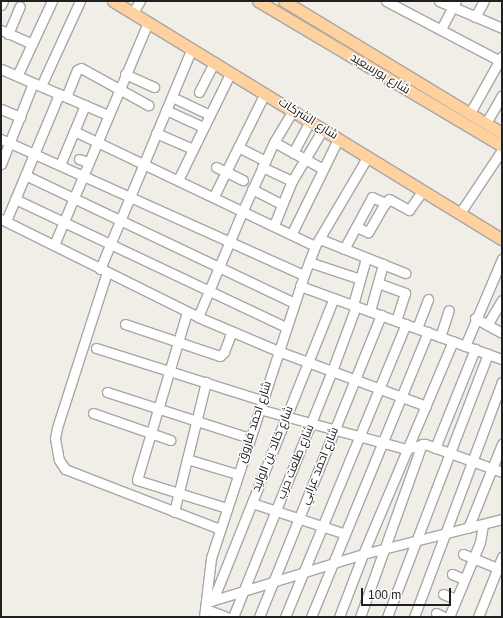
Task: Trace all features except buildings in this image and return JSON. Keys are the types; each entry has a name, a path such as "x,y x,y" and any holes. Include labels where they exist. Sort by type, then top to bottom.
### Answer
{"main road":[{"name":"شارع الشركات","path":"113,1 502,239"},
{"name":"شارع بورسعيد","path":"258,1 430,105 502,146"},
{"name":"شارع بورسعيد","path":"284,1 435,90 486,123 501,130"},
{"path":"414,95 419,81"},
{"path":"430,105 431,95 435,90"}],"street":[{"path":"1,5 3,1"},
{"path":"17,76 52,1"},
{"path":"1,164 5,141 20,118 80,1"},
{"path":"133,12 140,1"},
{"path":"386,1 501,60 470,113"},
{"path":"439,1 454,4 475,17 502,28"},
{"path":"475,17 484,1"},
{"path":"441,29 454,4"},
{"path":"20,6 4,32 32,44"},
{"path":"54,245 118,90 148,22"},
{"path":"192,48 110,244 57,428 56,449 65,469 220,529"},
{"path":"199,92 214,62"},
{"path":"148,105 79,68 63,95 34,154 15,199 3,220 198,317 278,351 426,406"},
{"path":"1,69 108,115"},
{"path":"178,180 231,72"},
{"path":"125,74 154,87"},
{"path":"214,196 265,93"},
{"path":"486,123 502,95"},
{"path":"172,97 210,115"},
{"path":"60,165 85,105"},
{"path":"1,110 20,118"},
{"path":"166,110 203,128"},
{"path":"198,317 207,289 252,189 274,142 293,110"},
{"path":"293,152 310,121"},
{"path":"274,225 292,181 304,158 323,129"},
{"path":"74,130 292,233 344,249 405,273"},
{"path":"156,133 193,149"},
{"path":"292,233 338,138"},
{"path":"5,141 230,240 304,275"},
{"path":"274,142 323,169"},
{"path":"238,147 292,181"},
{"path":"460,213 502,150"},
{"name":"شارع احمد فاروق","path":"207,607 209,566 237,474 300,286 318,242 368,156"},
{"path":"79,159 88,162"},
{"path":"216,167 244,180"},
{"path":"26,175 218,264 294,303"},
{"path":"252,189 282,204"},
{"path":"356,227 368,232 389,199 409,210 423,190"},
{"path":"344,249 373,196 385,204"},
{"path":"15,199 286,327"},
{"name":"شارع طلعت حرب","path":"233,617 332,371 354,305 366,258"},
{"path":"466,346 475,318 502,259"},
{"path":"309,262 360,279"},
{"path":"370,311 383,264"},
{"path":"378,283 405,293 396,321"},
{"path":"300,286 502,359"},
{"name":"شارع خالد بن الوليد","path":"207,607 252,503 334,298"},
{"path":"417,328 428,299"},
{"path":"487,325 501,303"},
{"path":"440,337 449,310"},
{"path":"187,312 137,478 178,493 227,508"},
{"name":"شارع احمد عرابي","path":"259,617 381,315"},
{"path":"475,318 502,333"},
{"path":"125,324 220,356 224,352 232,331"},
{"path":"285,617 378,388 406,324"},
{"path":"311,617 384,443 428,332"},
{"path":"339,617 363,554 453,341"},
{"path":"96,348 262,400"},
{"path":"435,448 475,349"},
{"path":"387,617 414,542 488,354"},
{"path":"174,512 206,382"},
{"path":"414,617 502,382"},
{"path":"106,392 249,438"},
{"path":"259,409 408,449 422,444 502,472"},
{"path":"93,414 170,440"},
{"path":"360,617 422,444"},
{"path":"468,528 502,444"},
{"path":"187,459 237,474"},
{"path":"252,503 345,534"},
{"path":"207,607 243,590 273,580 333,564 363,554 502,520"},
{"path":"449,617 473,558 483,525"},
{"path":"463,554 500,569"},
{"path":"478,617 500,569 502,557"},
{"path":"452,574 464,579"},
{"path":"443,594 456,599"},
{"path":"207,607 227,617"}]}
